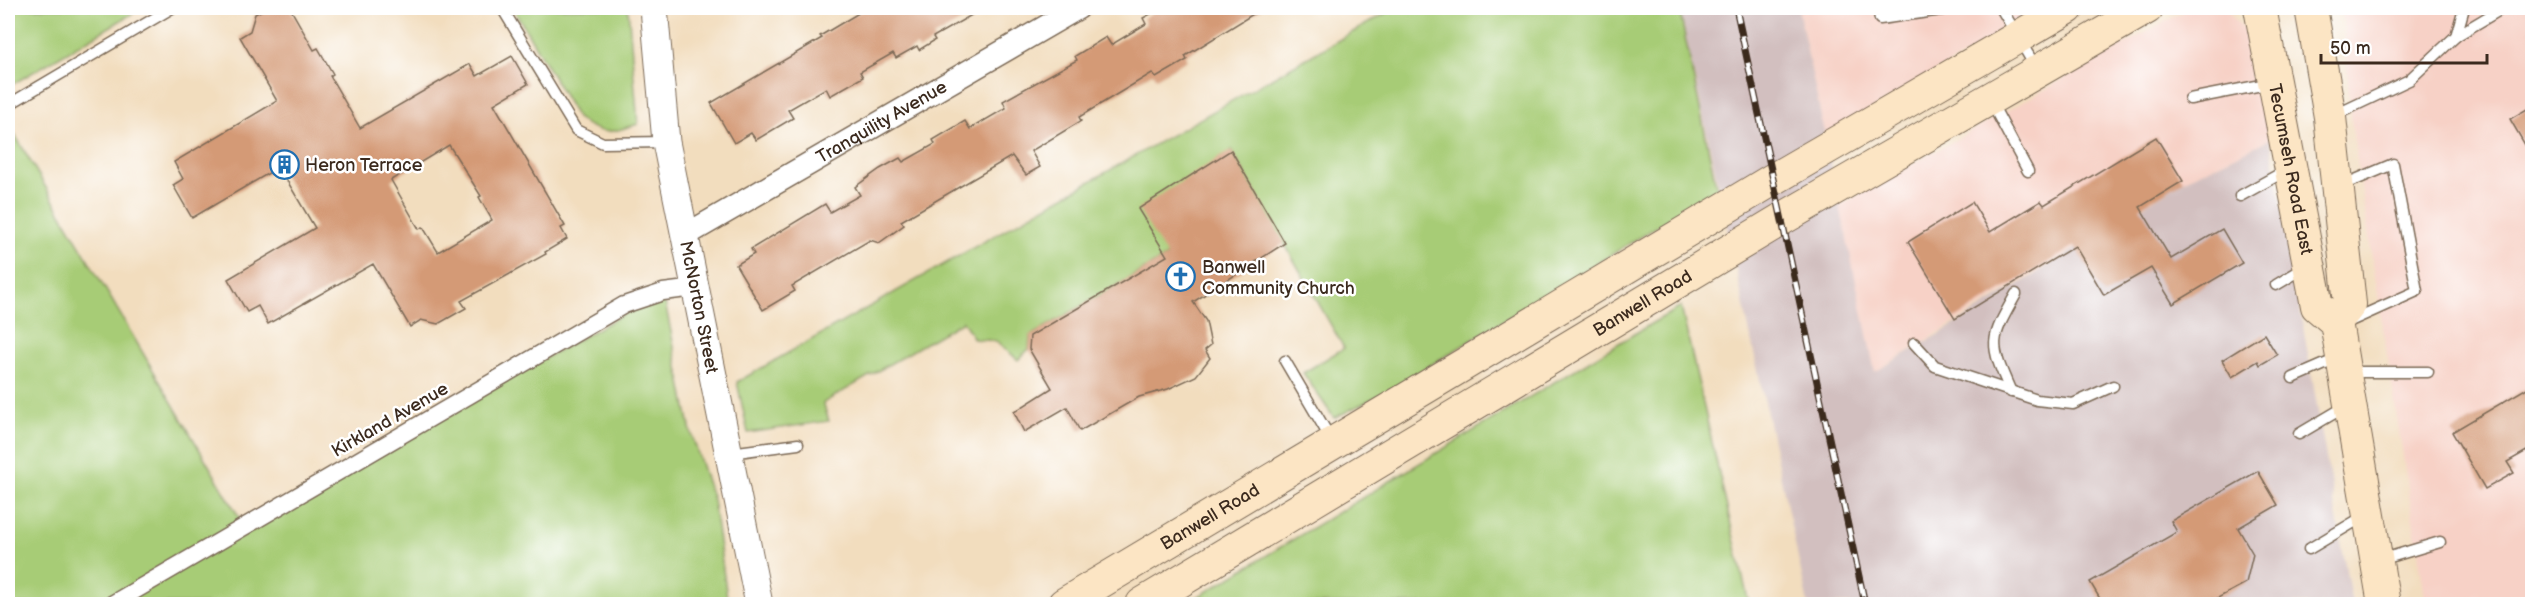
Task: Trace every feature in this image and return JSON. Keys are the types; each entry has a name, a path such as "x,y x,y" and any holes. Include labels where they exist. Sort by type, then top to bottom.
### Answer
{"main road":[{"name":"Banwell Road","path":"1064,604 1332,442 2068,8"},
{"name":"Banwell Road","path":"1142,604 1772,225 2147,8"},
{"name":"Tecumseh Road East","path":"2260,8 2317,306 2340,344"},
{"name":"Tecumseh Road East","path":"2312,8 2330,117 2350,304 2340,344"},
{"path":"2340,344 2376,561 2380,603"}],"street":[{"name":"McNorton Street","path":"654,8 666,142 759,604"},
{"name":"Tranquility Avenue","path":"686,235 1078,8"},
{"name":"Kirkland Avenue","path":"112,604 624,305 663,292 695,288"}],"lane":[{"path":"8,105 172,8"},
{"path":"502,8 576,130 603,143 666,142"},
{"path":"1878,8 1880,19 1955,8"},
{"path":"2001,8 2037,71"},
{"path":"2456,36 2464,8"},
{"path":"2330,117 2409,80 2456,36 2503,8"},
{"path":"2190,99 2274,82"},
{"path":"1989,99 2028,171"},
{"path":"2293,378 2417,291 2392,164 2338,187"},
{"path":"2240,196 2290,168"},
{"path":"2276,285 2309,265"},
{"path":"2012,392 1994,354 1996,329 2016,294"},
{"path":"1914,343 1935,366 2037,400 2073,404 2113,386"},
{"path":"2340,344 2428,372"},
{"path":"1285,360 1332,442"},
{"path":"2299,434 2350,404"},
{"path":"730,453 798,444"},
{"path":"2310,549 2368,513"},
{"path":"2376,561 2440,542"}],"shaded area":[{"path":"1680,8 1798,8 1875,372 2183,181 2270,139 2352,604 1808,604"},
{"path":"1798,8 2046,8 1825,136"},
{"path":"2189,8 2227,10 2244,30 2270,139 2183,181 1875,372 1839,206"},
{"path":"2342,8 2532,8 2532,604 2426,604 2352,128"}],"green space":[{"path":"8,8 142,8 8,87"},
{"path":"513,8 628,8 638,124 606,132 593,128 577,118"},
{"path":"1395,8 1679,8 1717,190 1390,390 1334,418 1303,373 1344,348 1231,150 1167,256 1030,336 1029,349 1018,360 996,341 974,339 963,321 823,403 829,421 748,433 737,382"},
{"path":"8,123 245,527 663,292 691,432 713,500 728,604 8,604"},
{"path":"1681,307 1749,604 1186,604 1654,322"}],"building":[{"name":"Heron Terrace","path":"266,8 290,8 314,50 318,48 333,74 330,76 360,128 470,64 477,76 512,56 528,84 494,104 565,226 561,228 567,239 545,252 546,254 461,301 466,308 438,324 421,320 410,327 373,264 268,324 258,306 247,312 228,279 315,228 279,167 192,218 173,185 183,179 174,162 277,101 240,37 250,31 255,14","holes":["449,145 481,196 479,197 492,220 438,252 423,227 419,229 391,180"]},
{"path":"867,8 984,8 933,37 935,40 919,50 917,46 896,58 893,53 860,72 863,77 830,96 826,88 788,110 793,118 756,140 751,133 734,143 711,103 822,38 820,36"},
{"path":"1162,8 1263,8 1185,56 1187,60 1156,78 1152,73 1079,117 1081,121 1031,151 1040,167 1026,175 1012,156 901,221 904,225 879,243 870,240 792,286 795,291 763,310 736,265 754,254 751,249 825,204 830,212 860,195 855,187 880,169 900,158 903,162 935,144 933,140 965,121 970,129 1006,108 1003,101 1077,60 1075,56 1106,37 1111,45 1146,24 1143,18"},
{"path":"2532,106 2532,157 2510,119"},
{"path":"2156,137 2183,181 2140,207 2171,259 2222,229 2242,263 2173,304 2151,268 2104,295 2075,246 1955,319 1908,242 1972,202 1990,232 2041,201 2044,205"},
{"name":"Banwell Community Church","path":"1231,150 1285,243 1193,302 1206,321 1211,345 1205,350 1210,358 1196,376 1168,389 1139,397 1080,431 1067,407 1024,432 1014,412 1052,388 1029,349 1030,336 1167,256 1138,209"},
{"path":"2264,334 2277,355 2260,365 2258,361 2232,377 2222,360"},
{"path":"2532,385 2532,448 2507,462 2514,473 2485,489 2452,432"},
{"path":"2258,471 2278,505 2238,528 2253,554 2246,583 2216,599 2208,598 2197,604 2103,604 2090,582 2177,532 2171,521"}],"railway":[{"path":"1736,8 1865,604"}],"place":[{"name":"Heron Terrace","path":"284,165"},
{"name":"Banwell Community Church","path":"1181,277"}]}
